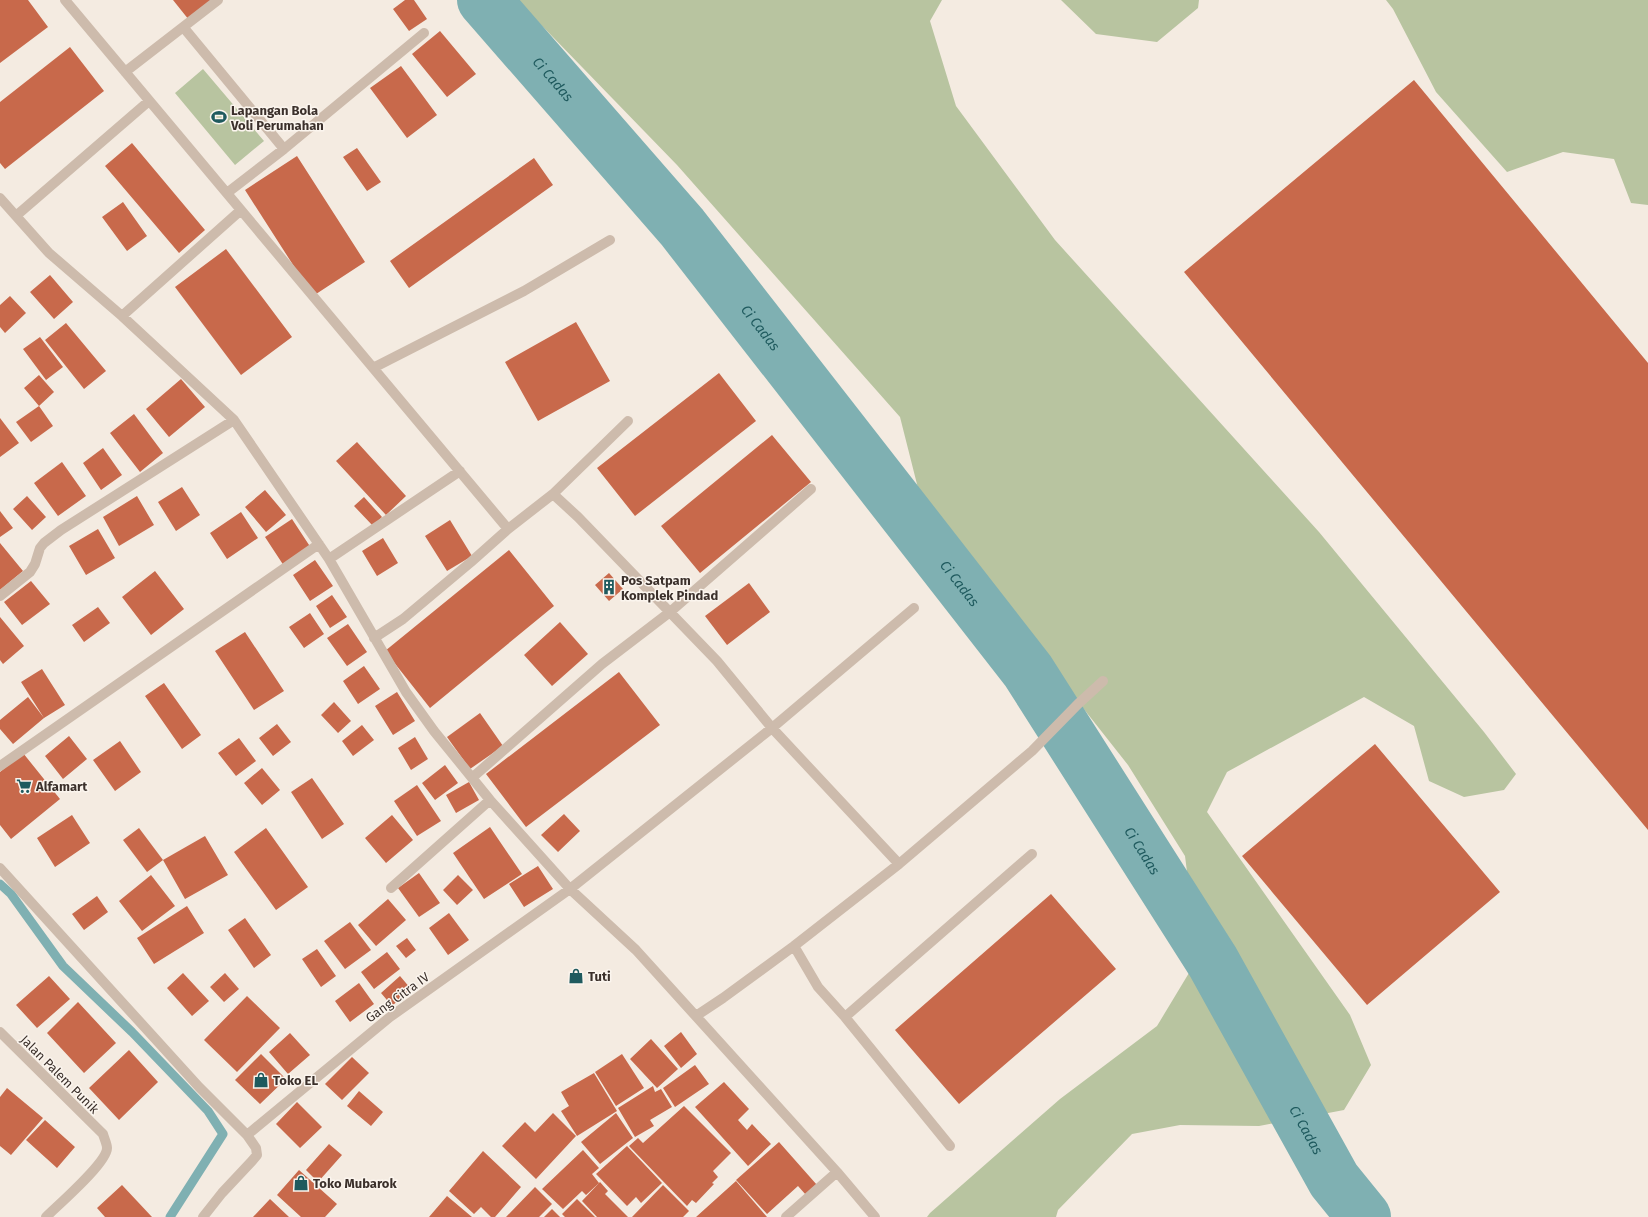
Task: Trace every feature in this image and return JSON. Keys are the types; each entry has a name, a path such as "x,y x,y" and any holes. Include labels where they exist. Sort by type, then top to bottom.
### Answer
{"street":[{"path":"65,0 508,529"},
{"path":"125,72 184,28 218,0"},
{"path":"184,28 284,149"},
{"path":"227,193 284,149 424,33"},
{"path":"17,215 149,101"},
{"path":"0,198 17,215 49,253 122,316 234,420 329,559 406,692 434,731 473,777 490,800 570,889 636,950 837,1172 875,1217"},
{"path":"122,316 241,210"},
{"path":"373,368 524,291 610,240"},
{"path":"0,596 30,572 35,564 40,548 44,543 68,526 234,420"},
{"path":"374,638 403,619 508,529 553,494 628,421"},
{"path":"329,559 460,471"},
{"path":"473,777 602,664 670,612 812,489"},
{"path":"553,494 578,517 717,661 772,728 899,864"},
{"path":"0,766 319,544"},
{"name":"Gang Citra IV","path":"247,1135 390,1017 570,889 772,728 914,608"},
{"path":"696,1016 794,946 899,864 1032,751 1103,681"},
{"path":"391,888 490,800"},
{"path":"845,1018 1032,854"},
{"path":"0,868 199,1087 247,1135 256,1148 257,1155 222,1193 203,1217"},
{"path":"794,946 818,987 950,1146"},
{"name":"Jalan Palem Punik","path":"0,1032 102,1134 107,1148 105,1157 95,1169 46,1217"},
{"path":"786,1217 837,1172"}],"green space":[{"path":"517,0 942,0 930,21 956,106 1055,240 1319,532 1484,732 1516,774 1504,790 1464,797 1429,781 1414,726 1364,697 1227,772 1207,812 1350,1015 1371,1065 1344,1110 1259,1126 1180,1125 1132,1134 1058,1210 1056,1217 927,1217 1060,1099 1157,1026 1198,958 1185,856 1128,765 922,504 900,417 677,165"},
{"path":"1061,0 1199,0 1198,8 1157,42 1096,34"},
{"path":"1386,0 1648,0 1648,205 1631,203 1614,159 1563,152 1507,172 1436,92 1393,9"},
{"name":"Lapangan Bola Voli Perumahan","path":"203,69 264,141 235,165 175,93"}],"building":[{"path":"0,0 28,0 48,27 0,63"},
{"path":"173,0 214,0 189,20"},
{"path":"405,0 414,0 427,19 409,31 393,9"},
{"path":"440,31 476,74 447,97 412,54"},
{"path":"70,47 104,91 5,169 0,163 0,102"},
{"path":"401,66 437,115 407,138 370,88"},
{"path":"1414,80 1648,363 1648,830 1184,272"},
{"path":"132,143 205,230 179,253 105,166"},
{"path":"357,148 381,182 367,191 343,157"},
{"path":"297,156 365,262 313,296 245,190"},
{"path":"534,158 553,185 409,288 390,261"},
{"path":"123,202 147,236 127,251 102,217"},
{"path":"226,249 292,337 241,375 175,287"},
{"path":"50,275 73,302 54,319 30,292"},
{"path":"10,296 26,313 5,333 0,327 0,305"},
{"path":"576,322 610,381 538,421 505,362"},
{"path":"66,323 106,371 84,389 45,340"},
{"path":"40,337 63,367 46,380 23,349"},
{"path":"719,373 756,421 635,516 597,468"},
{"path":"39,375 54,392 39,406 24,388"},
{"path":"181,379 205,407 169,437 146,409"},
{"path":"39,406 53,426 31,442 16,422"},
{"path":"134,414 163,453 140,472 110,433"},
{"path":"0,418 19,443 0,457"},
{"path":"772,435 811,482 700,573 661,526"},
{"path":"357,442 406,496 386,515 336,461"},
{"path":"103,448 122,475 101,490 83,463"},
{"path":"62,462 86,496 58,516 34,483"},
{"path":"182,487 200,515 176,531 158,502"},
{"path":"265,490 286,515 266,532 245,507"},
{"path":"27,496 46,517 32,530 13,509"},
{"path":"137,496 154,525 119,546 103,517"},
{"path":"364,497 382,517 373,526 354,506"},
{"path":"0,511 13,528 0,537"},
{"path":"241,512 258,538 227,559 210,533"},
{"path":"292,519 311,548 284,566 265,537"},
{"path":"450,520 472,556 447,571 425,536"},
{"path":"98,529 115,558 86,575 69,546"},
{"path":"383,538 398,563 377,576 362,551"},
{"path":"0,543 23,571 0,590"},
{"path":"509,550 554,606 430,708 385,651"},
{"path":"315,560 333,586 310,601 293,575"},
{"path":"155,571 184,609 151,635 122,597"},
{"name":"Pos Satpam Komplek Pindad","path":"609,573 623,589 609,601 595,585"},
{"path":"31,581 50,604 22,625 4,602"},
{"path":"749,583 770,612 727,645 705,616"},
{"path":"332,595 347,617 330,628 316,606"},
{"path":"98,607 110,623 84,642 72,625"},
{"path":"310,613 324,634 304,648 289,627"},
{"path":"0,617 24,646 3,664 0,660"},
{"path":"560,622 588,654 552,686 524,655"},
{"path":"348,624 367,652 347,666 327,638"},
{"path":"245,632 284,691 254,710 215,651"},
{"path":"364,666 380,689 358,704 343,681"},
{"path":"42,669 65,705 44,718 21,682"},
{"path":"619,672 660,725 526,827 486,774"},
{"path":"164,683 201,735 182,749 145,696"},
{"path":"397,692 415,721 393,735 375,706"},
{"path":"28,697 44,718 13,744 0,729 0,720"},
{"path":"334,702 351,721 338,733 321,715"},
{"path":"480,713 503,746 470,769 447,737"},
{"path":"277,724 291,742 273,756 259,738"},
{"path":"362,725 374,740 353,756 342,741"},
{"path":"69,736 87,759 63,779 45,756"},
{"path":"415,737 428,759 411,770 398,748"},
{"path":"239,738 256,761 236,776 218,753"},
{"path":"120,741 141,772 115,791 93,760"},
{"path":"1375,744 1500,892 1367,1005 1242,856"},
{"name":"Alfamart","path":"23,753 60,799 11,839 0,825 0,772"},
{"path":"445,765 458,783 435,800 422,783"},
{"path":"262,768 280,790 262,805 244,783"},
{"path":"312,778 344,824 322,839 291,792"},
{"path":"469,782 479,800 456,813 446,795"},
{"path":"417,785 441,821 417,836 394,801"},
{"path":"564,814 580,831 558,852 541,835"},
{"path":"72,815 90,843 55,867 37,838"},
{"path":"392,815 413,840 386,863 365,838"},
{"path":"490,827 522,874 484,899 453,853"},
{"path":"139,828 163,860 147,872 123,840"},
{"path":"266,828 308,887 276,910 234,852"},
{"path":"205,836 228,875 185,899 163,860"},
{"path":"538,866 553,889 524,907 509,884"},
{"path":"419,873 440,903 419,917 398,888"},
{"path":"151,875 175,906 142,931 119,901"},
{"path":"458,875 473,890 457,905 443,890"},
{"path":"1051,894 1116,969 959,1104 895,1030"},
{"path":"97,896 108,912 84,930 72,914"},
{"path":"388,899 406,920 376,946 358,925"},
{"path":"187,906 204,933 154,964 137,938"},
{"path":"449,913 469,940 448,955 429,928"},
{"path":"245,918 271,955 254,968 228,930"},
{"path":"350,922 371,950 345,969 324,941"},
{"path":"407,938 416,950 406,958 396,946"},
{"path":"317,949 336,976 321,987 302,959"},
{"path":"387,952 400,969 374,989 361,972"},
{"path":"183,973 209,1001 192,1016 167,988"},
{"path":"225,973 239,989 224,1002 210,987"},
{"path":"49,976 70,999 37,1028 16,1005"},
{"path":"400,976 411,989 392,1006 381,993"},
{"path":"359,983 374,1004 350,1022 335,1001"},
{"path":"247,996 280,1028 237,1072 204,1040"},
{"path":"78,1002 116,1043 84,1073 47,1033"},
{"path":"681,1032 697,1054 681,1068 664,1046"},
{"path":"290,1033 310,1055 288,1074 269,1052"},
{"path":"651,1039 678,1069 657,1088 630,1059"},
{"path":"129,1050 158,1082 119,1120 89,1088"},
{"name":"Toko EL","path":"261,1054 286,1079 260,1104 235,1080"},
{"path":"622,1054 644,1088 616,1106 595,1072"},
{"path":"352,1057 369,1073 342,1100 325,1084"},
{"path":"695,1065 709,1084 675,1107 663,1088"},
{"path":"594,1073 617,1111 577,1136 561,1111 569,1106 561,1092"},
{"path":"724,1082 749,1109 738,1120 747,1130 752,1124 771,1144 748,1166 695,1107"},
{"path":"653,1086 655,1092 661,1089 672,1107 650,1120 654,1126 635,1137 618,1108"},
{"path":"7,1088 43,1118 11,1155 0,1146 0,1097"},
{"path":"359,1091 383,1112 371,1126 347,1106"},
{"path":"297,1102 322,1127 300,1148 276,1124"},
{"path":"684,1106 731,1153 713,1171 718,1177 712,1183 714,1184 696,1203 692,1200 687,1206 629,1146 638,1138 643,1143"},
{"path":"553,1113 576,1136 536,1179 502,1146 525,1122 535,1132"},
{"path":"616,1113 633,1138 600,1164 581,1142"},
{"path":"45,1120 75,1147 57,1168 26,1140"},
{"path":"779,1142 817,1185 806,1195 798,1186 767,1214 736,1180"},
{"path":"329,1144 342,1155 318,1182 306,1170"},
{"path":"627,1146 662,1183 641,1203 636,1197 627,1206 596,1174"},
{"path":"583,1150 599,1168 592,1174 599,1183 586,1195 582,1191 563,1209 542,1189"},
{"path":"483,1151 521,1187 495,1217 491,1217 481,1207 474,1214 449,1191"},
{"name":"Toko Mubarok","path":"299,1170 337,1204 325,1217 301,1217 277,1195"},
{"path":"736,1181 767,1217 696,1217"},
{"path":"600,1182 608,1191 605,1194 628,1217 597,1217 582,1201"},
{"path":"122,1185 152,1217 105,1217 97,1208"},
{"path":"663,1185 689,1211 683,1217 632,1217"},
{"path":"535,1187 552,1204 539,1217 506,1217"},
{"path":"447,1196 472,1217 429,1217"},
{"path":"270,1199 289,1217 253,1217"},
{"path":"577,1199 595,1217 565,1217 562,1214"},
{"path":"552,1209 560,1217 544,1217"}],"waterway":[{"name":"Ci Cadas","path":"484,0 682,227 1028,671 1213,962 1334,1180 1364,1217"},
{"path":"0,884 11,894 63,966 132,1032 208,1111 223,1134 170,1217"}],"place":[{"name":"Lapangan Bola Voli Perumahan","path":"219,117"},
{"name":"Pos Satpam Komplek Pindad","path":"609,587"},
{"name":"Alfamart","path":"24,786"},
{"name":"Tuti","path":"576,976"},
{"name":"Toko EL","path":"261,1080"},
{"name":"Toko Mubarok","path":"301,1183"}]}
